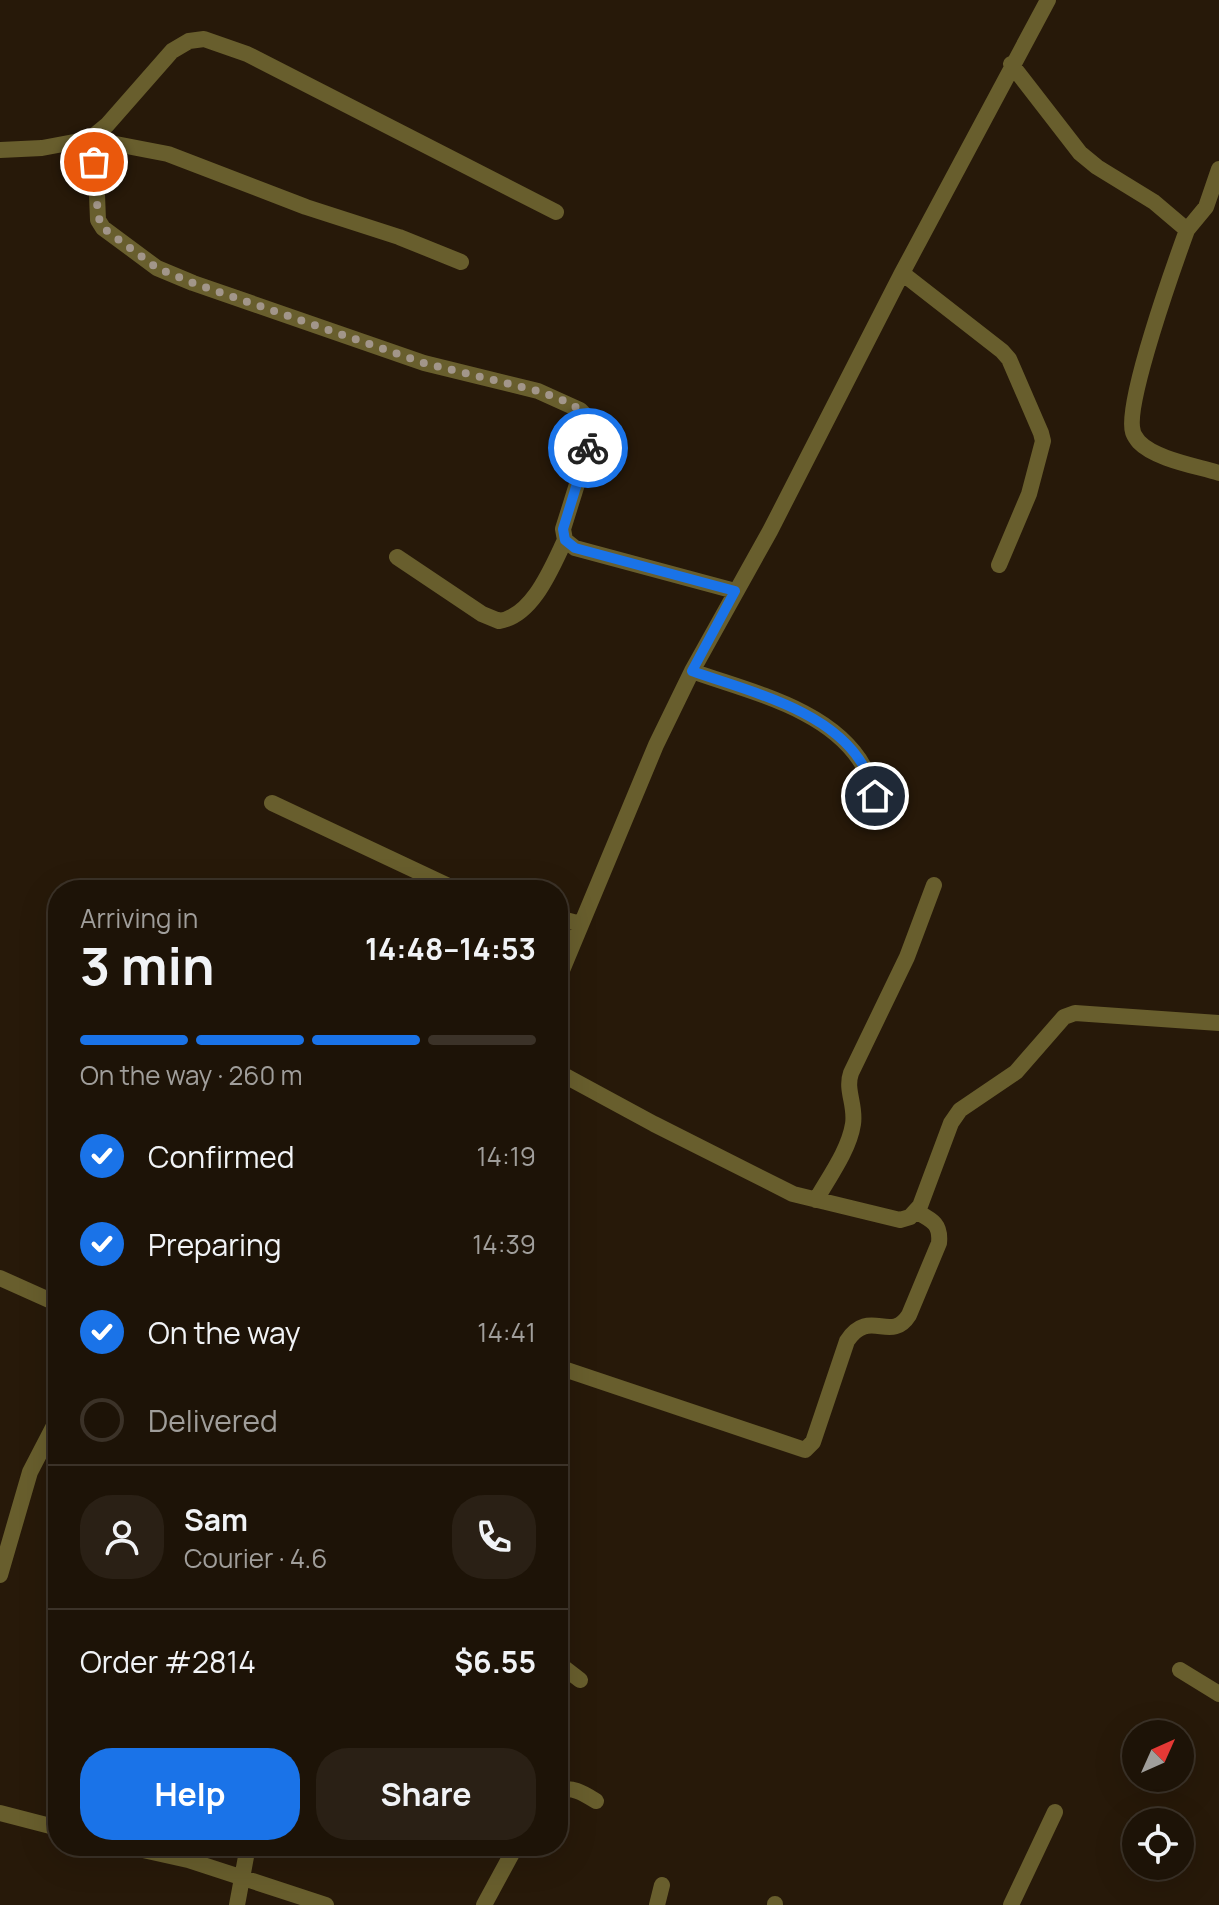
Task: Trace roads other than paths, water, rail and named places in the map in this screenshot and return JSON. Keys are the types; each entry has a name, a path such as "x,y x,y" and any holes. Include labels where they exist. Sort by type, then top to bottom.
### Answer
{"street":[{"path":"568,956 656,745 692,671 770,531 1011,64 1048,0"},
{"path":"397,557 482,614 499,621 513,616 542,587 565,540 563,529 593,433 593,423 588,415 538,391 424,363 157,268 111,235 98,220 97,176 88,149 90,139 107,125 172,51 189,41 204,39 247,54 556,212"},
{"path":"1011,64 1080,153 1162,208 1187,230"},
{"path":"0,150 42,148 90,139 188,159 306,207 399,237 461,262"},
{"path":"1219,169 1206,207 1187,230 1144,364 1132,422 1138,441 1159,455 1219,473"},
{"path":"902,273 1009,359 1041,433 1043,441 1029,494 999,565"},
{"path":"565,540 575,548 735,591"},
{"path":"692,671 799,710 820,721 859,759 875,796"},
{"path":"272,803 436,880"},
{"path":"816,1200 853,1128 853,1104 848,1083 851,1073 907,957 934,885"},
{"path":"568,921 581,924"},
{"path":"568,1077 793,1194 900,1220 917,1212 951,1123 960,1110 1016,1072 1064,1017 1075,1013 1219,1023"},
{"path":"568,1370 805,1450 813,1442 853,1332 869,1324 898,1326 909,1315 940,1234 932,1220 917,1212"},
{"path":"0,1278 48,1300"},
{"path":"0,1575 30,1472 48,1437"},
{"path":"1180,1670 1219,1694"},
{"path":"568,1671 580,1680"},
{"path":"568,1789 596,1801"},
{"path":"1011,1905 1055,1812"},
{"path":"0,1813 48,1825"},
{"path":"170,1856 243,1876 326,1905"},
{"path":"237,1905 246,1856"},
{"path":"484,1905 511,1856"},
{"path":"657,1905 662,1885"}]}
